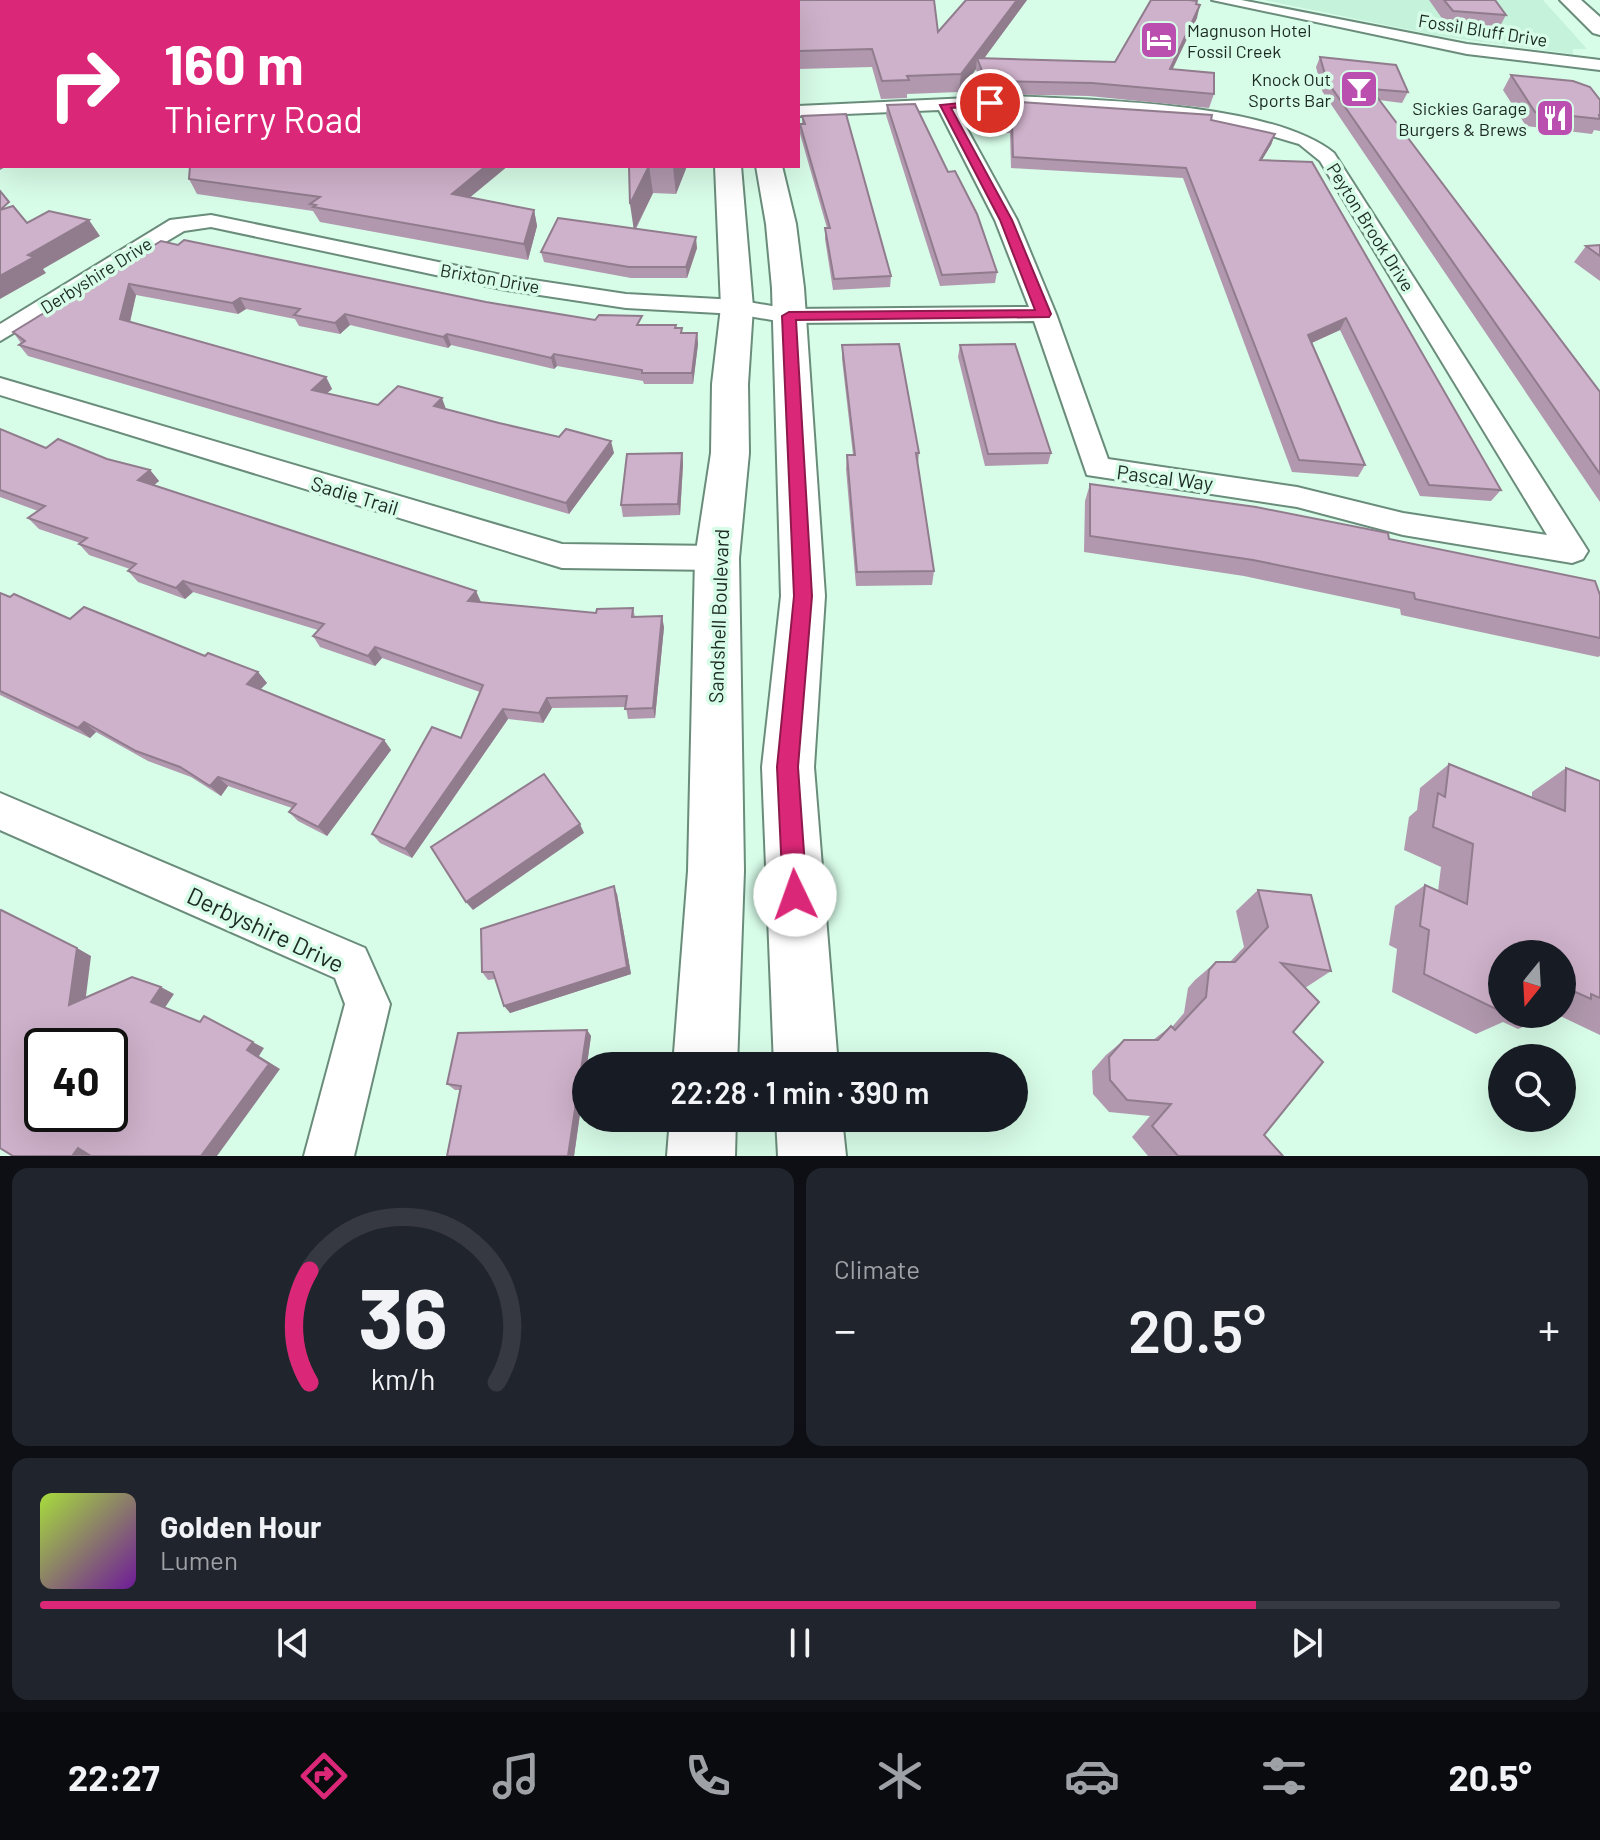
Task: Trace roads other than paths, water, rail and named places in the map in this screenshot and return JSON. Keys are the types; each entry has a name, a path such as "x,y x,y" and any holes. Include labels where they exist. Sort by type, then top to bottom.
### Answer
{"street":[{"name":"Fossil Bluff Drive","path":"1219,0 1467,49 1600,65"},
{"path":"1570,0 1600,29"},
{"name":"Peyton Brook Drive","path":"800,111 1012,101 1235,120 1306,140 1327,157 1572,551"},
{"name":"Pascal Way","path":"945,105 1006,220 1044,314 1097,468 1205,481 1297,497 1403,524 1572,551"},
{"name":"Sandshell Boulevard","path":"706,1052 716,871 717,558 730,453 730,384 737,307 728,168"},
{"path":"769,168 781,224 789,316 803,596 788,767 805,1052"},
{"name":"Brixton Drive","path":"194,220 506,283 626,301 737,307 789,316 1044,314"},
{"name":"Derbyshire Drive","path":"0,334 178,225 194,220"},
{"name":"Sadie Trail","path":"0,386 562,556 717,558"},
{"name":"Derbyshire Drive","path":"0,811 350,963 368,1004 329,1156"},
{"path":"701,1156 702,1132"},
{"path":"810,1132 812,1156"}],"place":[{"name":"Magnuson Hotel Fossil Creek","path":"1159,40"},
{"name":"Knock Out Sports Bar","path":"1359,89"},
{"name":"Sickies Garage Burgers & Brews","path":"1555,118"}]}
